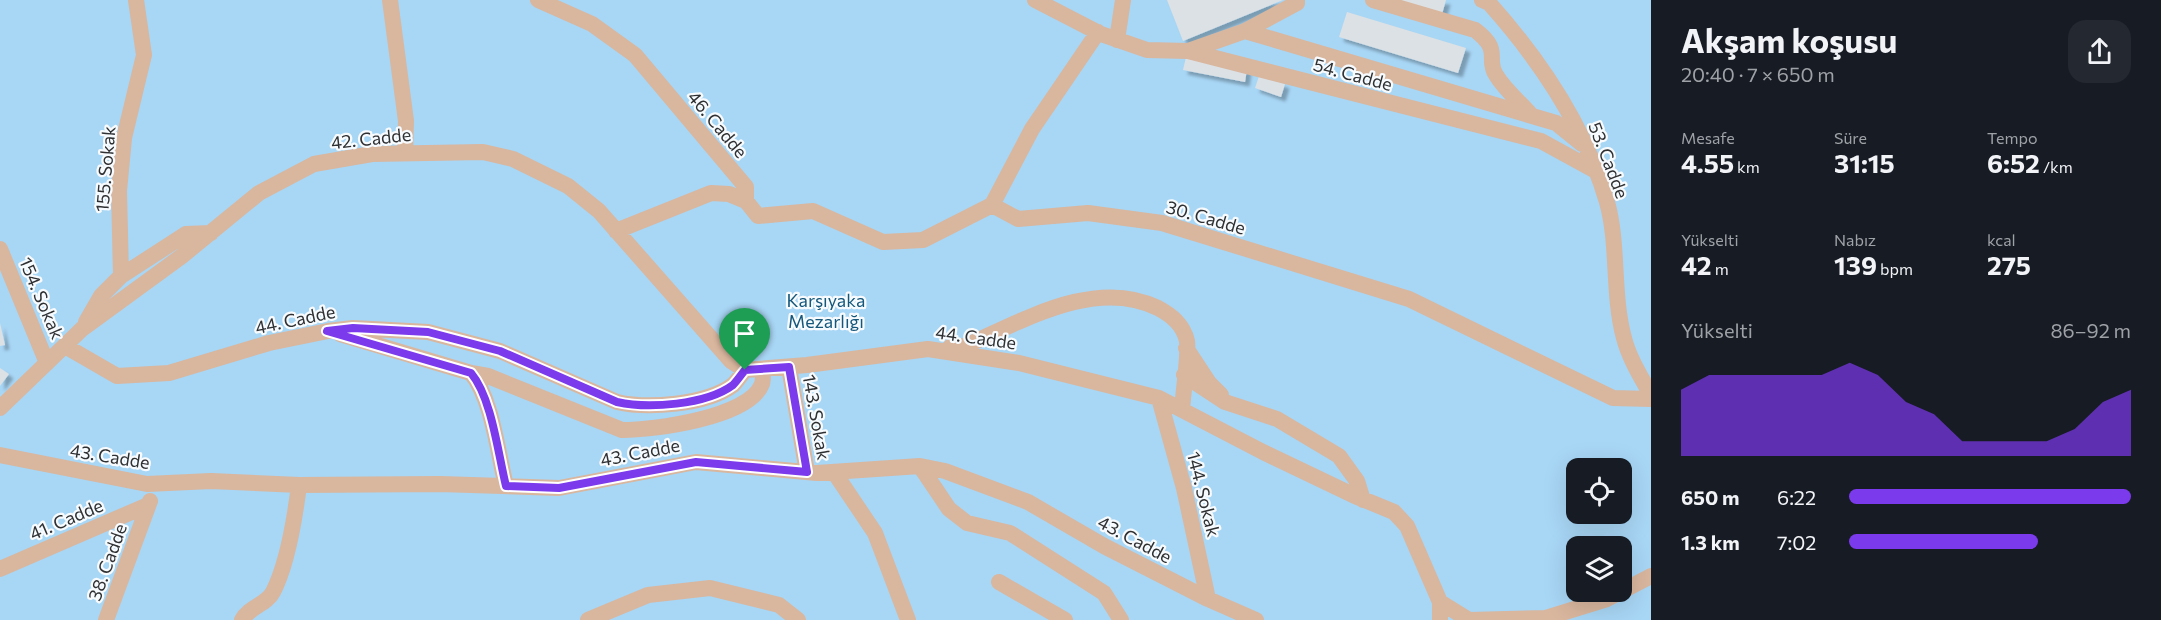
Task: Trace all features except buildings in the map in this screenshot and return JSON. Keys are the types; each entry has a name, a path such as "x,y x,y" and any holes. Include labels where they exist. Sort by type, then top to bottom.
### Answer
{"lane":[{"name":"155. Sokak","path":"121,276 118,191 124,138 144,55 136,0"},
{"path":"390,0 406,121 405,153"},
{"name":"46. Cadde","path":"538,0 592,24 635,55 746,187 746,201"},
{"name":"54. Cadde","path":"1035,0 1098,32 1147,51 1188,51 1541,141 1594,170"},
{"path":"1117,40 1123,0"},
{"path":"1188,51 1245,31 1297,3 1297,0"},
{"path":"1373,0 1475,30 1488,40 1494,53 1494,72 1532,115"},
{"name":"53. Cadde","path":"1482,0 1490,3 1521,39 1565,106 1585,146 1607,203 1624,337 1651,397"},
{"path":"1245,31 1305,51 1556,123 1585,146"},
{"path":"616,231 711,193 729,194 746,201 758,216 813,211 883,242 923,240 992,205 1032,129 1098,32"},
{"name":"42. Cadde","path":"0,408 82,329 211,233 260,193 314,164 372,154 483,152 513,159 568,186 599,211 731,361 745,370"},
{"name":"30. Cadde","path":"992,205 1018,219 1088,213 1162,223 1409,299 1613,398 1651,397"},
{"path":"82,329 100,296 121,276 186,234 211,233"},
{"name":"154. Sokak","path":"0,249 47,363"},
{"path":"928,349 965,346 1061,304 1098,298 1140,299 1174,316 1187,341 1182,410"},
{"name":"44. Cadde","path":"65,346 117,376 169,373 269,343 327,331 353,328 428,332 500,351 617,402 637,407 678,403 714,394 733,385 745,370 763,370 928,349 1019,363 1159,398 1363,500 1394,512 1407,526 1440,602"},
{"path":"327,331 488,376 622,429 645,430 691,422 734,407 752,397 762,384 763,370"},
{"path":"1186,348 1209,383 1231,404"},
{"name":"143. Sokak","path":"789,367 807,472"},
{"path":"471,373 478,381 490,419 506,486"},
{"path":"1184,375 1196,386 1231,404 1277,419 1339,456 1358,482 1363,500"},
{"name":"144. Sokak","path":"1159,398 1184,488 1208,599"},
{"name":"43. Cadde","path":"0,454 132,483 211,481 299,485 559,488 696,462 807,472 920,466 945,471 1028,502 1104,546 1208,599 1256,620"},
{"path":"920,466 949,509 967,523 1010,533 1104,592 1121,620"},
{"path":"834,472 875,533 908,620"},
{"name":"38. Cadde","path":"106,620 157,483"},
{"path":"242,620 247,612 273,594 294,527 299,485"},
{"name":"41. Cadde","path":"0,569 148,505"},
{"path":"1440,602 1469,620 1546,618 1606,598 1651,576"},
{"path":"999,582 1065,620"},
{"path":"588,620 648,595 710,588 779,605 798,620"},
{"path":"1440,602 1440,620"}],"green space":[{"name":"Karşıyaka Mezarlığı","path":"0,0 1651,0 1651,620 0,620"}],"route":[{"path":"353,328 428,332 500,351 617,402 637,407 678,403 714,394 733,385 745,370 789,367 807,472 696,462 643,470 559,488 506,486 490,419 478,381 471,373 394,348 327,331 353,328"}]}
